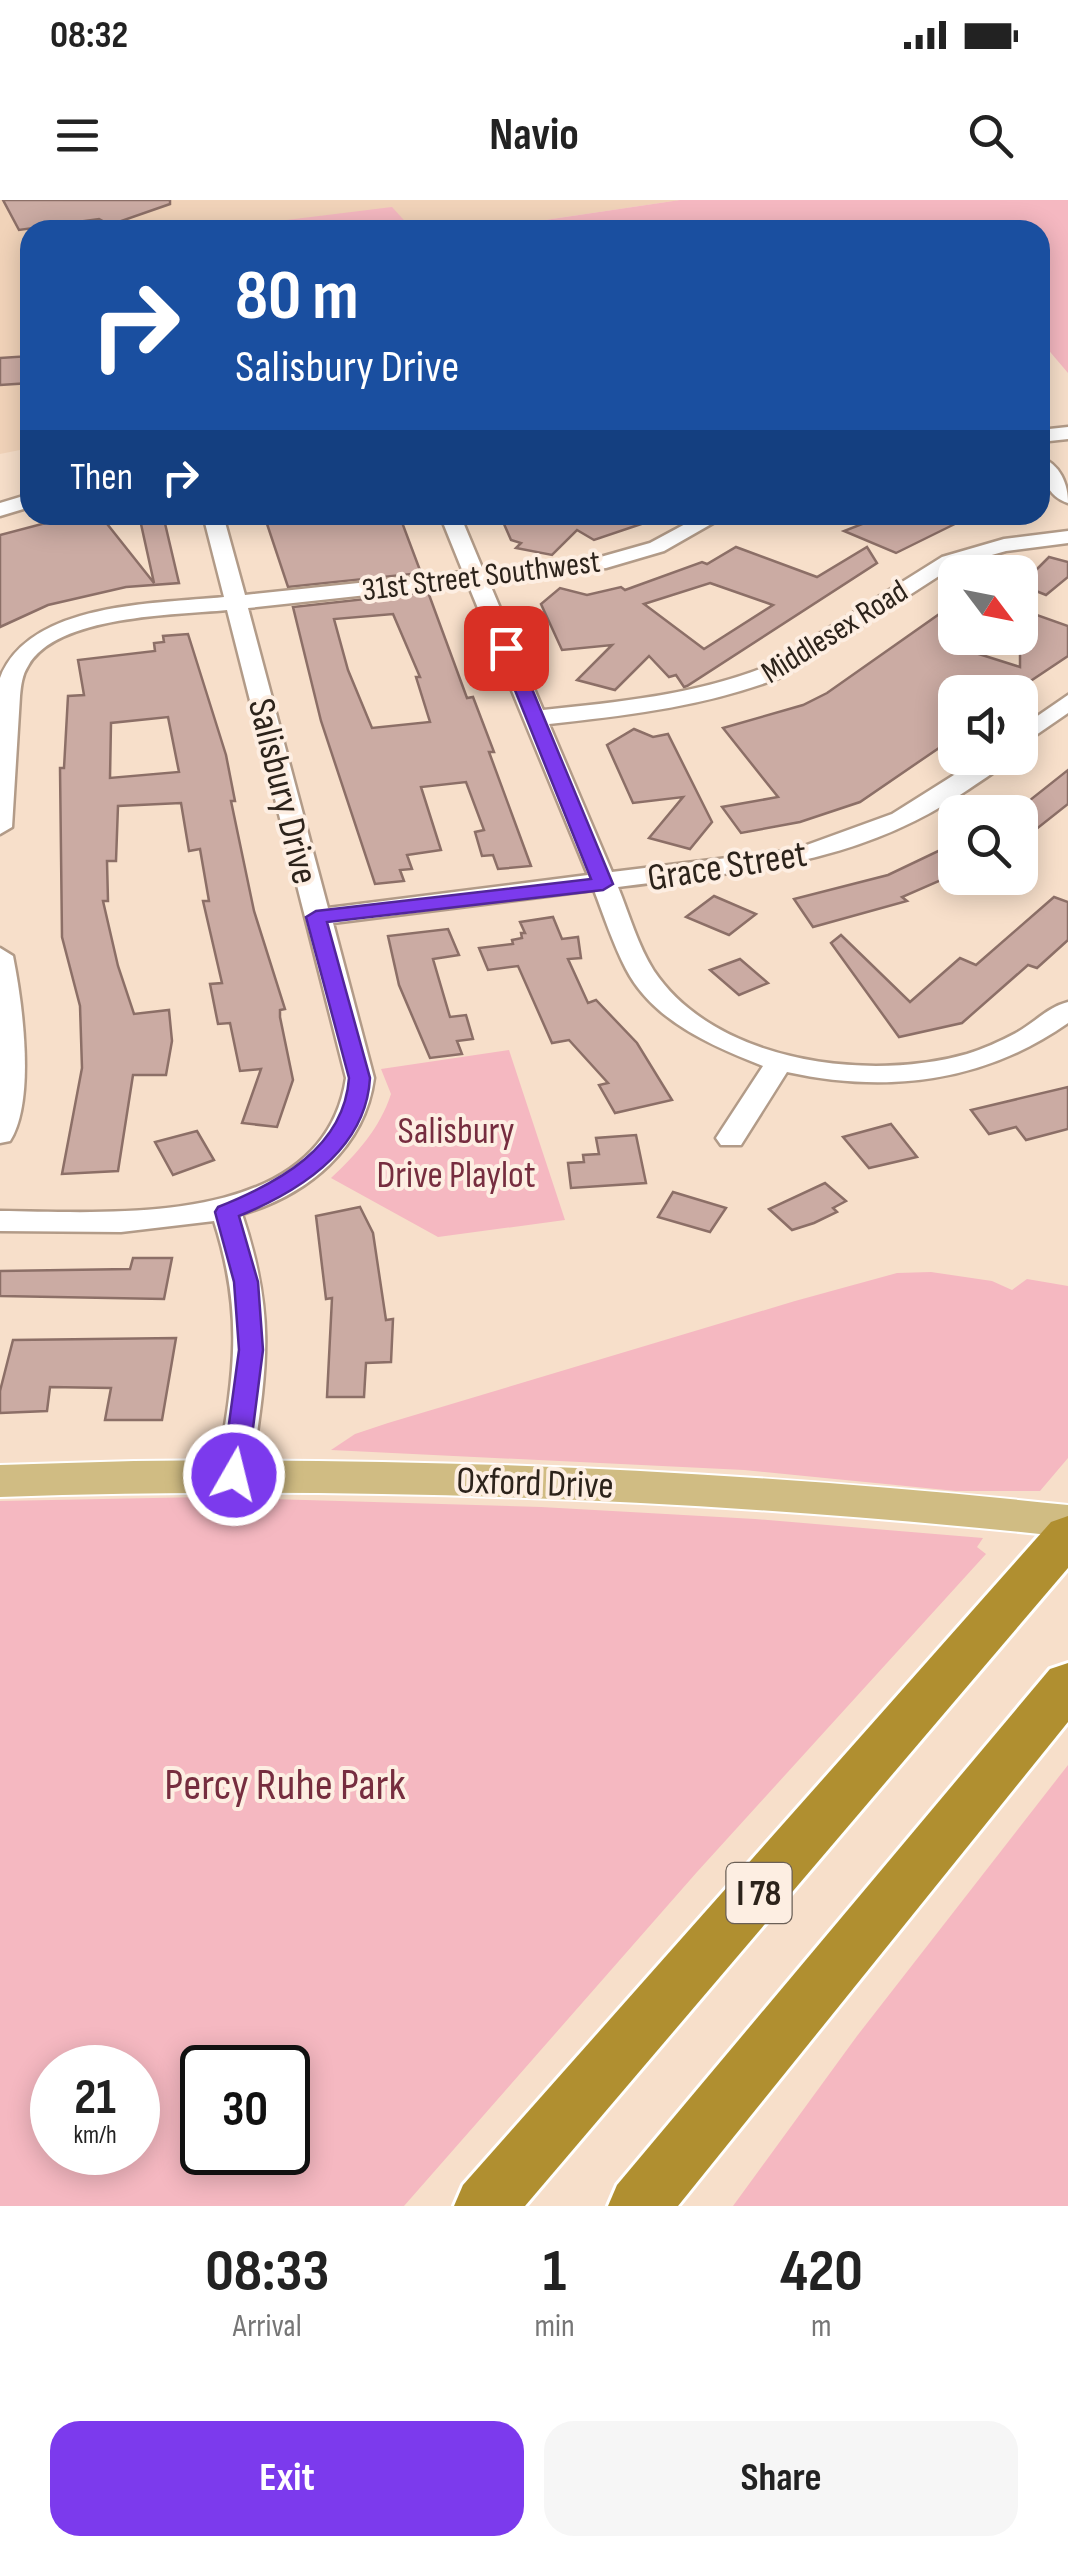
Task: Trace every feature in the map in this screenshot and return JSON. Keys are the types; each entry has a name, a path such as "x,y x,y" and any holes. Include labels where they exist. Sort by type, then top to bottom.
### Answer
{"highway":[{"name":"I 78","path":"486,2206 1068,1536"},
{"path":"639,2206 1068,1684"}],"main road":[{"name":"Oxford Drive","path":"0,1481 234,1475 454,1478 703,1489 956,1508 1068,1521"}],"street":[{"path":"1050,475 1068,497"},
{"name":"Salisbury Drive","path":"0,1221 150,1221 226,1212 278,1190 319,1161 352,1116 360,1078 216,525"},
{"path":"454,525 640,970 664,1000 714,1036 779,1063 880,1074 948,1068 1016,1047 1068,1010"},
{"name":"31st Street Southwest","path":"0,828 11,677 28,651 60,631 99,618 566,569 630,556 700,525"},
{"name":"Middlesex Road","path":"536,718 654,706 721,692 776,671 950,562 1004,545 1068,537"},
{"path":"1038,725 1068,702"},
{"name":"Grace Street","path":"316,917 754,866 846,844 911,816 971,775"},
{"path":"0,956 12,1031 12,1063 0,1134"},
{"path":"731,1138 779,1063"},
{"path":"226,1212 247,1289 251,1350 234,1475"}],"shaded area":[{"path":"0,200 680,200 545,220 20,220 20,450 0,454"}],"green space":[{"path":"680,200 1068,200 1068,373 1050,352 1050,220 545,220"},
{"path":"392,207 404,220 286,220"},
{"name":"Salisbury Drive Playlot","path":"509,1050 565,1220 438,1237 331,1178 367,1140 381,1118 391,1094 381,1069"},
{"path":"931,1272 992,1281 1012,1290 1027,1279 1068,1286 1068,1458 1040,1491 956,1491 744,1470 331,1450 355,1434 388,1423 795,1301 897,1273"},
{"name":"Percy Ruhe Park","path":"205,1497 541,1507 755,1519 983,1538 977,1547 986,1554 697,1872 404,2206 0,2206 0,1501"},
{"path":"1068,1765 1068,2206 733,2206 857,2036"}],"building":[{"path":"3,200 170,200 170,204 124,220 20,220 19,230"},
{"path":"20,357 20,384 0,385 0,358"},
{"path":"38,525 108,525 154,583 141,525 165,525 179,583 126,587 48,605 0,627 0,535"},
{"path":"267,525 403,525 421,573 288,587"},
{"path":"504,525 638,525 594,540 577,530 552,555 516,548 521,543 511,540"},
{"path":"859,525 953,525 896,553 844,531"},
{"path":"736,547 817,577 867,547 877,563 687,686 676,675 669,677 649,656 615,690 577,680 612,645 562,650 541,604 560,588 587,595 621,587 625,590 702,562 707,564","holes":["710,583 773,605 704,649 644,604"]},
{"path":"1049,557 1068,562 1068,577 1046,595 1038,592 1038,568"},
{"path":"428,592 467,698 473,697 494,752 489,752 531,866 498,869 493,855 482,856 475,832 484,830 466,782 421,787 441,850 407,855 412,869 400,870 404,881 375,884 321,721 293,607","holes":["393,614 420,677 416,677 430,722 372,728 348,670 334,619"]},
{"path":"938,615 938,655 982,655 1020,667 1020,655 1038,655 1038,615 1068,626 1068,656 1038,676 938,675 938,749 860,802 800,822 741,833 722,807 778,797 723,728 803,705 827,693"},
{"path":"188,634 226,755 235,801 231,801 254,911 285,1009 280,1010 280,1017 293,1080 277,1127 242,1123 261,1069 240,1071 230,1023 218,1024 210,984 222,983 203,901 209,901 200,849 189,851 181,803 118,806 116,861 107,861 108,901 103,901 134,1014 169,1010 172,1041 166,1075 133,1075 118,1171 62,1174 82,1068 80,1006 62,937 60,768 64,768 68,696 84,695 78,660 155,651 154,643 164,642 163,636","holes":["168,717 179,772 110,778 111,723"]},
{"path":"634,729 653,737 668,734 712,822 690,849 649,838 683,797 633,803 607,745"},
{"path":"1068,770 1068,804 1038,828 1036,795"},
{"path":"938,851 938,881 902,897 907,901 813,927 794,899 888,875"},
{"path":"714,896 756,914 729,935 686,917"},
{"path":"1054,897 1068,902 1068,940 1037,968 1028,965 962,1023 899,1037 831,943 841,935 910,1002 960,958 976,965"},
{"path":"553,917 562,939 578,937 581,958 568,959 588,1003 596,1000 637,1043 672,1100 615,1113 599,1085 608,1083 569,1040 552,1043 518,966 488,970 479,948 513,944 512,940 525,933 520,922"},
{"path":"448,929 459,955 433,959 450,1017 466,1015 473,1039 457,1041 462,1054 430,1058 399,985 388,936"},
{"path":"740,959 768,983 739,995 710,970"},
{"path":"1068,1087 1068,1129 1026,1140 1016,1127 989,1134 971,1110"},
{"path":"891,1124 917,1157 869,1168 843,1137"},
{"path":"197,1131 214,1160 173,1175 155,1142"},
{"path":"636,1135 646,1183 571,1188 568,1163 584,1162 583,1155 599,1154 596,1138"},
{"path":"825,1183 846,1201 833,1208 837,1212 814,1223 792,1230 769,1209"},
{"path":"673,1192 726,1208 710,1232 658,1217"},
{"path":"360,1207 373,1233 386,1320 393,1319 391,1362 366,1363 364,1397 327,1397 332,1298 326,1299 316,1216"},
{"path":"133,1258 172,1258 164,1299 0,1296 0,1271 130,1269"},
{"path":"176,1338 162,1420 105,1420 111,1388 50,1387 47,1411 0,1413 0,1391 13,1340"}],"route":[{"path":"234,1475 251,1350 250,1304 242,1260 226,1212 262,1198 319,1161 352,1116 359,1092 360,1078 316,917 603,884 506,648"}]}
